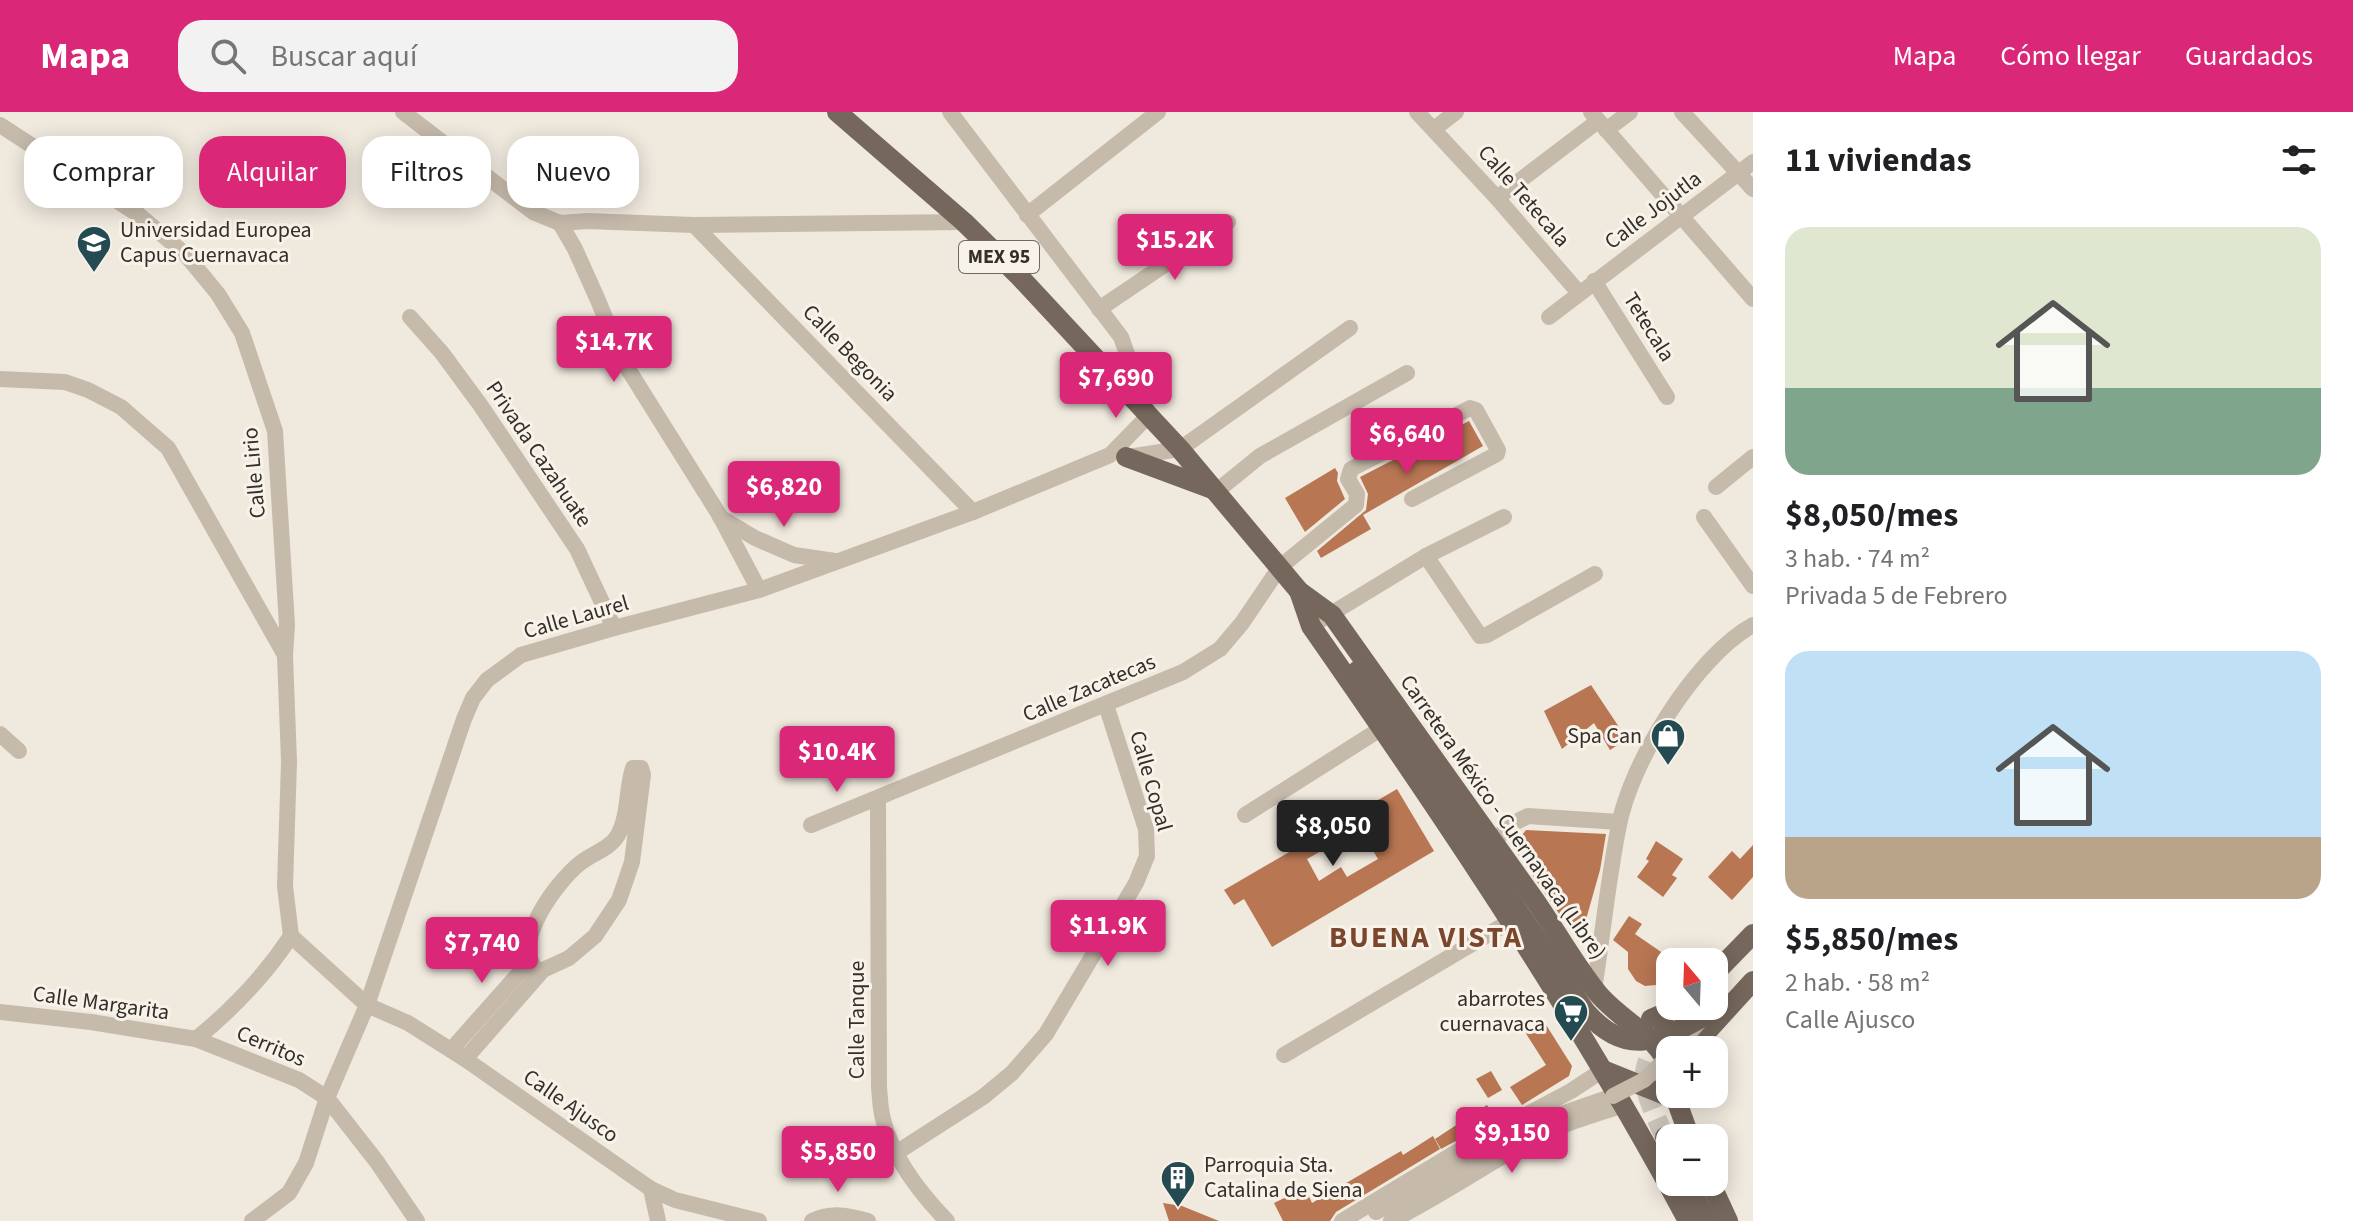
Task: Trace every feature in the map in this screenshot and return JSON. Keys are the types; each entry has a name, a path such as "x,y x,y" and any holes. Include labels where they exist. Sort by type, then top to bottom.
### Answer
{"main road":[{"name":"Carretera México - Cuernavaca (Libre)","path":"837,112 964,222 1071,330 1217,491 1299,591 1492,843 1537,903 1594,989 1612,1011 1631,1023 1656,1047"},
{"path":"1118,456 1217,491"},
{"name":"Carretera México - Cuernavaca (Libre)","path":"1321,621 1382,728 1473,863 1603,1070"},
{"path":"1321,621 1586,1012 1610,1034 1633,1042 1663,1038 1688,1020"},
{"path":"1728,960 1753,934"},
{"path":"1728,974 1753,949"},
{"path":"1728,987 1753,965"},
{"path":"1728,996 1753,981"},
{"path":"1553,992 1566,999 1574,999 1588,995 1594,989"},
{"path":"1603,1070 1619,1036 1631,1023 1656,1017"},
{"path":"1661,1020 1661,1025 1673,1035 1694,1038 1695,1020"},
{"path":"1603,1070 1656,1072"},
{"path":"1603,1070 1656,1090"},
{"name":"MEX 95","path":"1603,1070 1688,1221"},
{"path":"1623,1105 1656,1097"},
{"path":"1694,1196 1707,1221"},
{"path":"1716,1196 1728,1221"}],"street":[{"path":"403,112 533,212 560,223 964,222"},
{"path":"950,112 1121,337 1149,415"},
{"path":"1027,215 1158,112"},
{"name":"Calle Tetecala","path":"1417,112 1579,293"},
{"path":"1434,129 1456,112"},
{"path":"1497,198 1598,121 1630,112"},
{"path":"1682,112 1753,189"},
{"path":"1598,121 1753,299"},
{"name":"Calle Lirio","path":"0,125 139,215 185,254 218,294 242,333 275,431 287,625 289,777 285,886 291,936"},
{"name":"Calle Jojutla","path":"1549,317 1753,162"},
{"path":"1099,309 1228,222"},
{"path":"560,223 586,273 623,361 720,516 759,590"},
{"name":"Calle Begonia","path":"694,225 973,512"},
{"name":"Tetecala","path":"1594,281 1667,397"},
{"name":"Privada Cazahuate","path":"410,317 442,353 481,406 577,549 614,628"},
{"path":"1180,449 1350,328"},
{"path":"1217,491 1260,456 1407,373"},
{"path":"0,379 65,382 88,390 121,407 168,448 285,655"},
{"name":"Calle Zacatecas","path":"811,825 1183,672 1220,649 1242,623 1280,567 1356,505 1357,494 1348,479 1351,469 1470,408 1476,410 1498,450 1497,454 1412,499"},
{"name":"Calle Laurel","path":"1118,456 1149,415"},
{"name":"Calle Laurel","path":"252,1221 289,1193 306,1163 327,1098 367,1005 458,734 473,698 487,680 521,655 759,590 1118,456 1180,449"},
{"path":"1716,487 1753,457"},
{"path":"720,516 755,538 794,555 841,561"},
{"path":"1321,621 1426,556 1504,517"},
{"path":"1704,517 1753,586"},
{"path":"1426,556 1480,636 1487,635 1595,574"},
{"path":"1594,989 1619,822 1641,763 1694,678 1720,650 1753,625"},
{"name":"Calle Copal","path":"896,1153 983,1097 1012,1073 1046,1034 1136,883 1147,856 1146,829 1106,705"},
{"path":"1245,815 1382,728"},
{"path":"0,734 19,751"},
{"path":"458,1054 536,966 569,958 595,936 619,900 632,862 643,775 641,768 633,768 623,824 608,847 577,865 545,903 532,933 536,966"},
{"name":"Calle Tanque","path":"878,799 879,1087 883,1118 896,1153 918,1188 947,1221"},
{"path":"1473,863 1510,825 1528,816 1619,822"},
{"path":"608,847 619,847 632,862"},
{"path":"1284,1055 1509,922"},
{"path":"196,1039 231,1011 254,987 291,936"},
{"name":"Calle Ajusco","path":"291,936 367,1005 408,1023 458,1054 651,1189 675,1200 759,1221"},
{"name":"Calle Margarita","path":"0,1012 91,1022 196,1039"},
{"name":"Cerritos","path":"196,1039 299,1080 327,1098"},
{"path":"1361,1221 1538,1122 1626,1091 1656,1068"},
{"path":"1342,1221 1453,1154 1571,1091 1603,1070"},
{"path":"327,1098 377,1162 417,1221"},
{"path":"1391,1221 1531,1140 1561,1126 1623,1105"},
{"path":"651,1189 658,1221"},
{"path":"812,1221 841,1214 868,1221"}],"building":[{"path":"1469,421 1483,446 1363,515 1371,529 1321,558 1317,551 1366,510 1368,494 1360,477"},
{"path":"1335,468 1345,499 1305,532 1285,498"},
{"path":"1591,685 1627,739 1610,750 1594,723 1562,749 1544,711"},
{"path":"1397,789 1434,851 1272,947 1244,899 1234,905 1224,890","holes":["1360,829 1378,859 1347,877 1341,867 1319,881 1307,859"]},
{"path":"1526,830 1606,834 1600,870 1583,930 1571,931 1513,847"},
{"path":"1656,841 1683,859 1672,875 1677,878 1663,897 1637,877 1649,861 1646,859"},
{"path":"1753,845 1753,877 1732,900 1708,877 1732,851 1740,859"},
{"path":"1629,916 1642,924 1635,934 1656,948 1656,985 1645,986 1636,981 1628,969 1628,952 1613,940"},
{"path":"1543,1020 1572,1066 1569,1076 1522,1105 1510,1087 1546,1065 1525,1032"},
{"path":"1491,1071 1502,1090 1488,1098 1476,1079"},
{"path":"1487,1105 1496,1119 1441,1149 1435,1139"},
{"path":"1433,1136 1440,1149 1336,1212 1330,1221 1283,1221 1274,1203 1305,1188 1312,1203"},
{"name":"Parroquia Sta. Catalina de Siena","path":"1163,1203 1182,1206 1219,1221 1169,1221"}],"tunnel":[{"path":"1659,1124 1648,1096 1646,1068 1659,1043 1681,1020"}],"place":[{"name":"Universidad Europea Capus Cuernavaca","path":"94,274"},
{"name":"Spa Can","path":"1668,767"},
{"name":"abarrotes cuernavaca","path":"1571,1043"},
{"name":"Parroquia Sta. Catalina de Siena","path":"1178,1209"}],"district":[{"name":"BUENA VISTA","path":"1426,937"}]}
